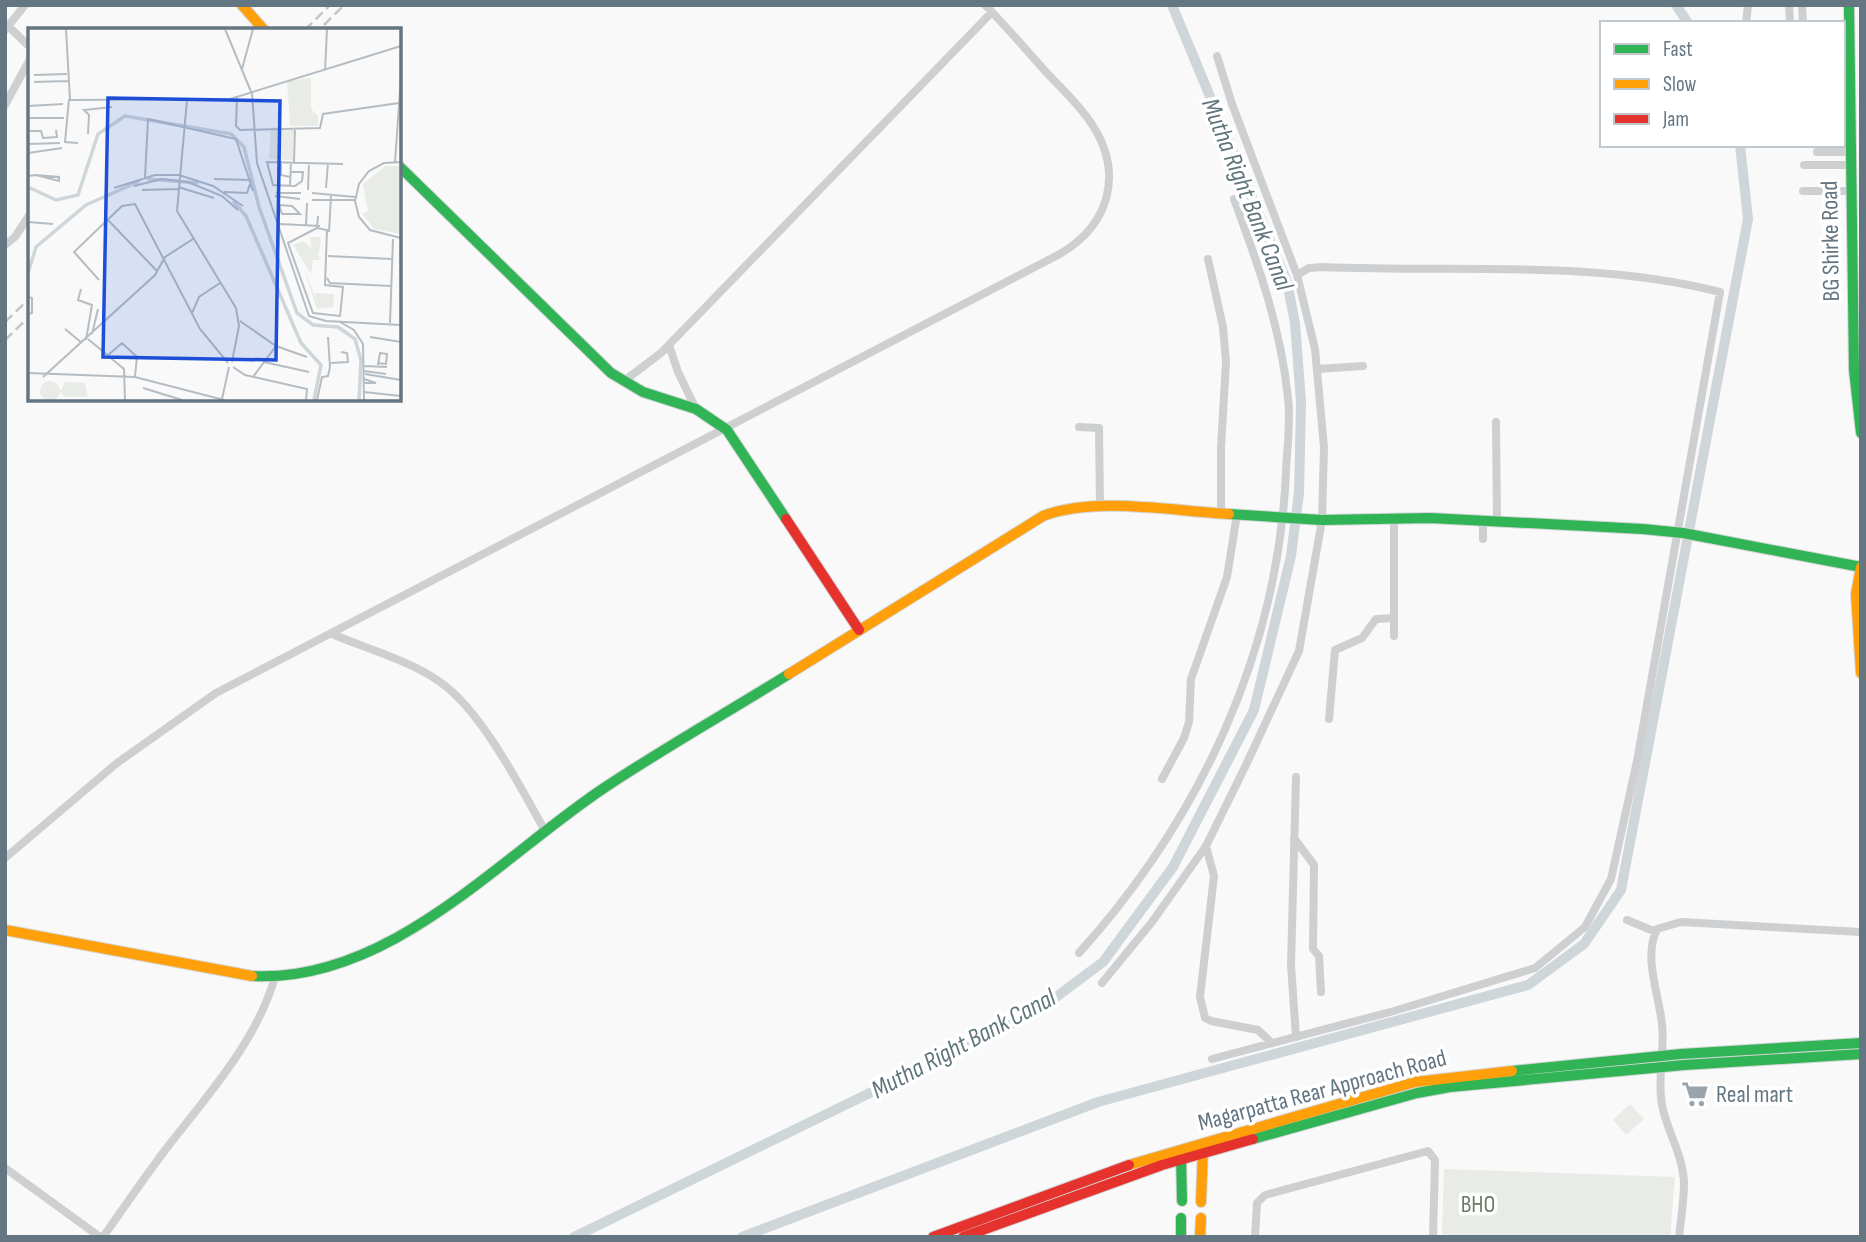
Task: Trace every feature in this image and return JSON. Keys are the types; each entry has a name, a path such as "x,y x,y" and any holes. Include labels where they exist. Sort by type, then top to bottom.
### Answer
{"street":[{"path":"25,5 7,28 28,45"},
{"path":"242,5 262,28"},
{"name":"BG Shirke Road","path":"1849,5 1846,24 1846,132 1850,152 1854,370 1861,433"},
{"path":"5,858 117,764 187,711 1058,255 1083,238 1096,225 1104,211 1109,176 1108,161 1097,133 1088,119 989,8 669,345 624,381"},
{"path":"1102,983 1152,922 1206,846 1299,651 1317,520 1324,447 1315,349 1297,275 1232,104 1217,56"},
{"path":"5,105 28,63"},
{"path":"1817,152 1850,152"},
{"path":"1804,165 1850,165"},
{"path":"401,168 597,361 643,392 696,410 727,430 859,630"},
{"path":"1803,191 1850,191"},
{"path":"1079,953 1110,919 1172,833 1215,751 1250,672 1272,590 1287,516 1289,399 1270,298 1234,199"},
{"path":"5,245 15,237 28,217"},
{"path":"1208,259 1223,327 1226,362 1221,448 1222,513"},
{"path":"1212,1059 1460,992 1535,968 1585,927 1611,879 1637,761 1720,292 1684,283 1614,273 1323,267 1309,268 1297,275"},
{"path":"669,345 696,410"},
{"path":"1317,369 1363,366"},
{"path":"1496,422 1497,521"},
{"path":"1079,427 1099,428 1100,506"},
{"path":"5,930 239,975 275,977 348,959 394,941 482,882 603,789 1043,516 1065,508 1100,506 1317,520 1483,520 1679,533 1861,566 1856,594 1861,673"},
{"path":"1162,779 1184,738 1189,722 1191,679 1227,577 1237,514"},
{"path":"1394,519 1394,636"},
{"path":"1483,520 1483,538"},
{"path":"1329,719 1335,650 1362,638 1376,619 1394,618"},
{"path":"332,634 423,671 443,684 505,759 545,831"},
{"path":"1296,777 1291,965 1296,1037"},
{"path":"1293,836 1314,865 1313,949 1319,956 1321,992"},
{"path":"1206,846 1214,876 1200,997 1202,1011 1205,1018 1211,1021 1258,1030 1272,1043"},
{"path":"1627,920 1656,932"},
{"path":"1679,1237 1684,1182 1680,1153 1662,1109 1662,1061 1652,953 1656,932 1668,924 1681,922 1861,932"},
{"path":"5,1168 101,1237 214,1087 256,1025 275,977"},
{"name":"Magarpatta Rear Approach Road","path":"1662,1061 1861,1043"},
{"name":"Magarpatta Rear Approach Road","path":"933,1237 1066,1186 1203,1148 1415,1082 1448,1076 1644,1060 1861,1054"},
{"path":"1201,1202 1203,1148"},
{"path":"1255,1237 1257,1203 1265,1195 1427,1151 1435,1160 1433,1237"},
{"path":"1181,1154 1181,1201"},
{"name":"Magarpatta Rear Approach Road","path":"963,1237 1181,1154"},
{"path":"1181,1217 1181,1237"},
{"path":"1200,1237 1201,1218"}],"green space":[{"path":"1630,1104 1644,1119 1626,1135 1613,1120"},
{"name":"BHO","path":"1444,1169 1675,1177 1670,1237 1442,1237"}],"waterway":[{"name":"Mutha Right Bank Canal","path":"574,1237 1036,1012 1103,962 1173,867 1254,710 1291,556 1299,493 1301,402 1295,323 1287,282 1172,5"},
{"path":"1676,5 1687,21"},
{"path":"742,1237 1098,1102 1528,985 1584,944 1621,890 1748,219 1740,147"}],"railway":[{"path":"307,28 330,5"},
{"path":"324,25 344,5"},
{"path":"5,322 28,300"},
{"path":"5,340 28,318"}],"traffic: fast":[{"path":"1849,5 1854,370 1861,433"},
{"path":"401,168 611,373 643,392 696,409 727,430 786,519"},
{"path":"1229,514 1322,520 1430,518 1643,529 1683,533 1861,567"},
{"path":"252,976 302,973 350,959 396,938 483,880 604,788 789,674"},
{"path":"1512,1071 1681,1054 1861,1043"},
{"path":"1253,1139 1417,1093 1450,1087 1684,1065 1861,1054"},
{"path":"1181,1155 1182,1201"},
{"path":"1181,1218 1181,1237"}],"traffic: slow":[{"path":"242,5 262,28"},
{"path":"789,674 1043,516 1064,510 1110,506 1229,514"},
{"path":"1861,567 1856,594 1861,673"},
{"path":"5,930 252,976"},
{"path":"1129,1165 1415,1082 1512,1071"},
{"path":"1201,1202 1203,1149"},
{"path":"1200,1237 1201,1218"}],"traffic: jam":[{"path":"786,519 859,630"},
{"path":"963,1237 1162,1165 1253,1139"},
{"path":"933,1237 1129,1165"}],"place":[{"name":"Real mart","path":"1695,1094"}]}
